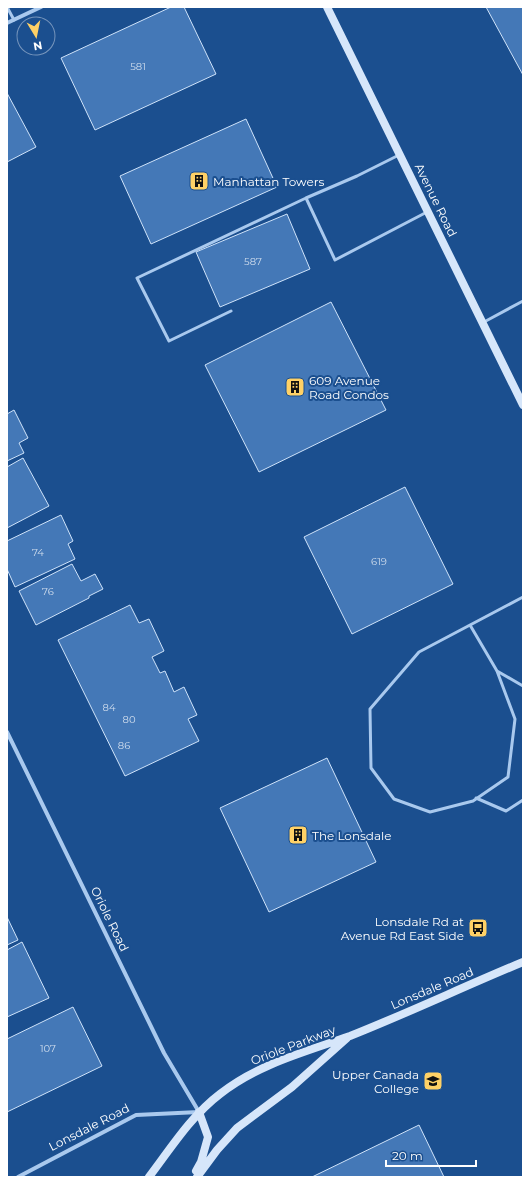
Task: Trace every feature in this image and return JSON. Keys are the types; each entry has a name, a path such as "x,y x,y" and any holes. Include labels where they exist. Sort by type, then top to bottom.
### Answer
{"main road":[{"name":"Avenue Road","path":"327,7 523,405"},
{"name":"Lonsdale Road","path":"351,1035 523,962"},
{"name":"Oriole Parkway","path":"149,1177 199,1112 220,1093 250,1074 271,1064 351,1035"},
{"name":"Oriole Parkway","path":"197,1177 217,1150 237,1128 292,1087 351,1035"},
{"path":"193,1177 201,1162 208,1137 199,1112"}],"street":[{"path":"7,23 41,7"},
{"name":"Oriole Road","path":"7,732 164,1052 199,1112"},
{"name":"Lonsdale Road","path":"18,1177 136,1115 199,1112"}],"lane":[{"path":"7,7 14,20"},
{"path":"231,311 169,341 137,278 306,198 357,176 400,154"},
{"path":"306,198 335,260 428,211"},
{"path":"483,322 523,301"},
{"path":"470,625 497,671 515,719 508,777 473,801 430,812 394,799 371,768 370,709 419,652 470,625 523,597"},
{"path":"497,671 523,686"},
{"path":"476,798 506,811 523,800"}],"building":[{"path":"171,7 184,7 216,74 95,130 61,58"},
{"path":"486,7 523,7 523,75"},
{"path":"7,93 36,147 7,162"},
{"name":"Manhattan Towers","path":"246,119 277,187 151,244 120,176"},
{"path":"287,214 310,269 220,307 196,252"},
{"name":"609 Avenue Road Condos","path":"331,302 386,410 259,472 205,365"},
{"path":"14,410 28,438 19,443 24,453 7,461 7,414"},
{"path":"23,458 49,506 7,528 7,467"},
{"path":"405,487 453,584 352,634 304,537"},
{"path":"61,515 73,541 68,544 75,559 15,587 7,569 7,541"},
{"path":"72,564 81,581 95,574 103,589 89,596 89,598 36,625 19,591"},
{"path":"130,605 139,623 149,619 164,651 152,657 160,673 165,671 174,692 184,687 197,715 188,719 199,741 125,776 58,640"},
{"name":"The Lonsdale","path":"327,758 376,862 269,912 220,808"},
{"path":"7,917 18,940 7,945"},
{"path":"22,942 49,998 7,1017 7,950"},
{"path":"73,1007 102,1066 7,1112 7,1039"},
{"path":"419,1125 444,1177 312,1177"}],"place":[{"name":"Manhattan Towers","path":"199,181"},
{"name":"609 Avenue Road Condos","path":"295,387"},
{"name":"The Lonsdale","path":"298,835"},
{"name":"Lonsdale Rd at Avenue Rd East Side","path":"478,928"},
{"name":"Upper Canada College","path":"433,1081"}]}
